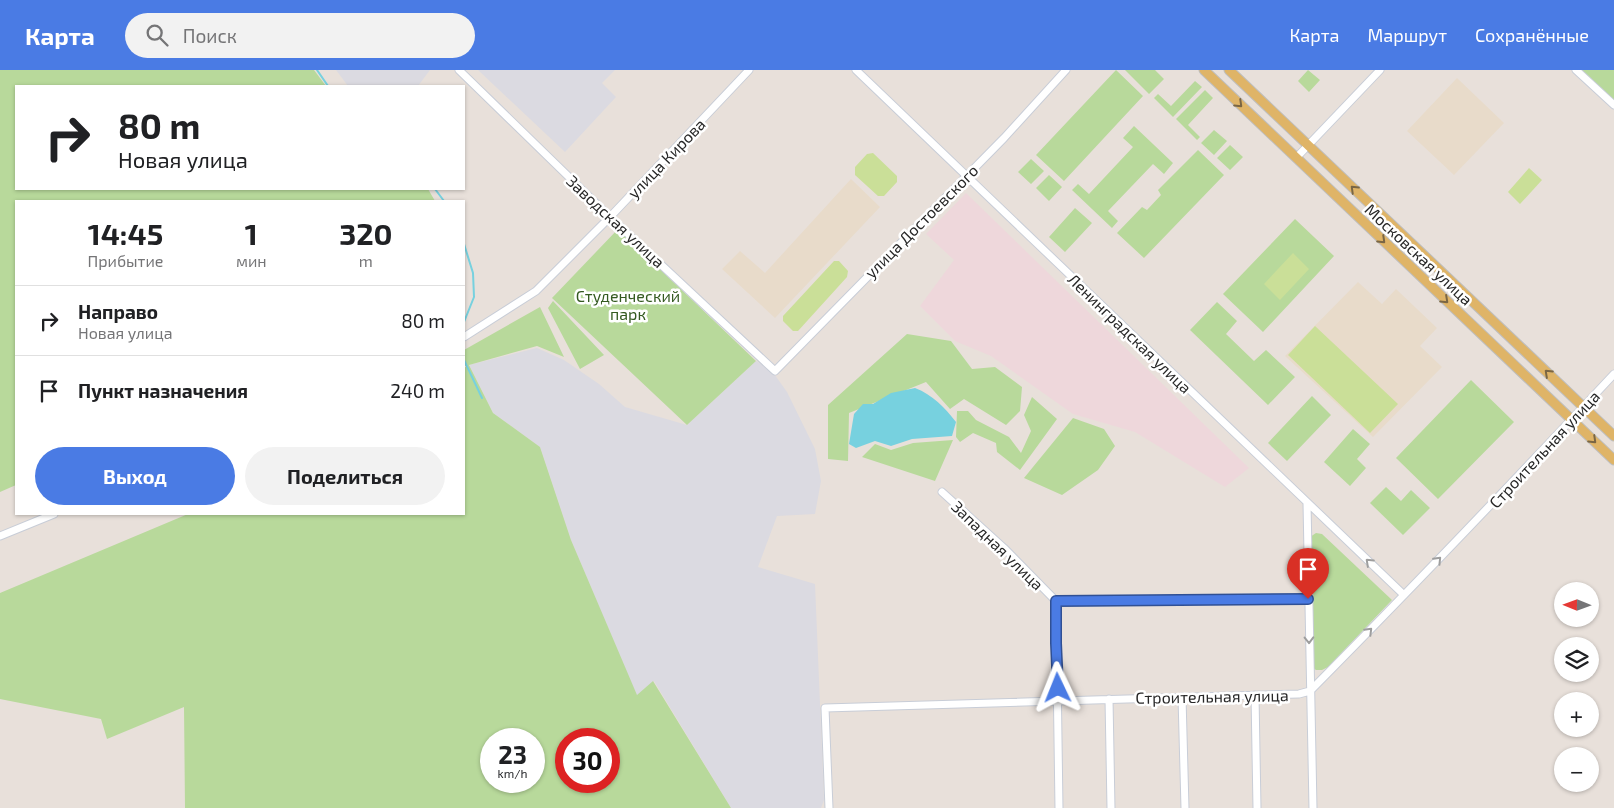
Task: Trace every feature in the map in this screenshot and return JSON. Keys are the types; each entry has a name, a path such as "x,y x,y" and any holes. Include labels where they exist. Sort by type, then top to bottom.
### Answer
{"main road":[{"name":"Московская улица","path":"1204,70 1614,460"},
{"name":"Московская улица","path":"1229,70 1614,436"}],"street":[{"name":"Заводская улица","path":"458,70 610,217 775,371"},
{"name":"улица Кирова","path":"465,336 536,291 610,217 750,70"},
{"name":"Ленинградская улица","path":"856,70 1404,595"},
{"name":"улица Достоевского","path":"775,371 1004,138 1066,70"},
{"path":"1296,158 1380,70"},
{"path":"1576,70 1614,105"},
{"name":"Строительная улица","path":"829,808 825,708 1255,696 1299,694 1310,691 1572,420 1614,374"},
{"name":"Западная улица","path":"942,492 1004,548 1056,601 1059,808"},
{"path":"1307,503 1313,808"},
{"path":"0,536 52,515"},
{"path":"1056,601 1308,599"},
{"path":"1255,696 1257,808"},
{"path":"1182,697 1185,808"},
{"path":"1109,699 1111,808"}],"shaded area":[{"path":"336,70 430,70 419,85 347,85"},
{"path":"478,70 615,70 602,83 616,97 565,152"},
{"path":"1457,78 1504,123 1454,175 1407,131"},
{"path":"851,179 880,207 775,318 722,269 740,251 765,273"},
{"path":"966,193 1249,468 1225,487 1135,432 1073,414 991,356 955,341 920,306 954,260 926,234"},
{"path":"1358,282 1382,304 1396,289 1437,328 1420,346 1442,367 1373,437 1285,356"},
{"path":"537,348 564,360 599,384 625,407 687,425 756,361 772,371 787,392 815,449 821,481 815,514 777,516 758,567 815,584 824,800 821,808 731,808 654,681 637,696 571,540 540,447 493,413 469,365"}],"green space":[{"path":"0,70 314,70 325,85 15,85 15,190 429,190 434,200 15,200 15,485 0,492"},
{"path":"1116,70 1143,96 1064,181 1036,155"},
{"path":"1125,70 1155,70 1164,79 1149,94"},
{"path":"1308,70 1320,80 1309,92 1298,81"},
{"path":"1582,70 1614,70 1614,101"},
{"path":"1195,81 1202,87 1173,117 1154,98 1158,94 1171,106"},
{"path":"1205,90 1213,98 1188,125 1200,137 1197,140 1176,119"},
{"path":"1134,126 1173,163 1164,174 1153,164 1108,211 1118,221 1112,228 1072,190 1078,184 1089,194 1133,147 1123,138"},
{"path":"1214,130 1227,141 1214,155 1201,143"},
{"path":"1230,145 1243,157 1230,170 1217,158"},
{"path":"1198,150 1224,175 1144,258 1117,233 1142,207 1147,210 1161,195 1158,190"},
{"path":"873,153 897,176 897,182 884,196 878,196 855,175 855,167 867,154"},
{"path":"1031,159 1044,171 1031,184 1018,172"},
{"path":"1529,168 1542,180 1520,204 1508,192"},
{"path":"1049,175 1062,187 1049,201 1036,188"},
{"path":"1075,208 1092,223 1065,252 1049,237"},
{"path":"1295,219 1334,256 1263,332 1223,294"},
{"name":"Студенческий парк","path":"618,229 756,361 687,425 552,298"},
{"path":"1293,253 1309,269 1280,300 1264,284"},
{"path":"834,261 839,261 848,271 847,277 798,331 793,331 783,321 783,316"},
{"path":"553,301 604,355 580,369 548,308"},
{"path":"1217,302 1237,321 1226,334 1254,361 1266,350 1295,377 1268,405 1190,330"},
{"path":"540,307 564,357 537,346 469,365 493,413 540,447 571,540 637,695 653,681 731,808 185,808 184,707 107,739 101,719 0,699 0,593 186,515 465,515 465,367 467,366 465,366 465,349"},
{"path":"1315,326 1398,404 1370,433 1288,355"},
{"path":"907,334 951,341 972,369 995,367 1022,387 1020,411 1006,425 964,399 950,409 926,382 849,413 848,461 828,459 828,405"},
{"path":"1471,380 1514,422 1438,499 1396,458"},
{"path":"1312,396 1331,415 1287,461 1268,443"},
{"path":"1032,397 1057,419 1020,470 997,452 996,443 973,433 960,442 956,437 957,411 968,411 976,420 1009,437 1021,453 1031,431 1024,415"},
{"path":"1073,418 1104,429 1115,446 1098,470 1062,495 1024,478"},
{"path":"1353,429 1370,444 1357,459 1366,468 1350,486 1324,462"},
{"path":"953,440 935,481 862,457 875,444 891,450 913,443"},
{"path":"1386,487 1401,501 1411,490 1430,508 1403,535 1370,503"},
{"path":"1316,533 1322,534 1392,600 1328,667 1322,670 1316,670 1312,667 1310,537"}],"water":[{"path":"915,388 938,402 956,422 952,436 912,439 891,446 875,441 856,448 849,444 854,414 863,404 873,404 891,393"}],"waterway":[{"path":"317,70 327,85"},
{"path":"436,190 443,200"},
{"path":"465,247 473,273 474,297 465,320"},
{"path":"465,362 482,398"}],"route":[{"path":"1058,688 1056,601 1308,599"}]}
